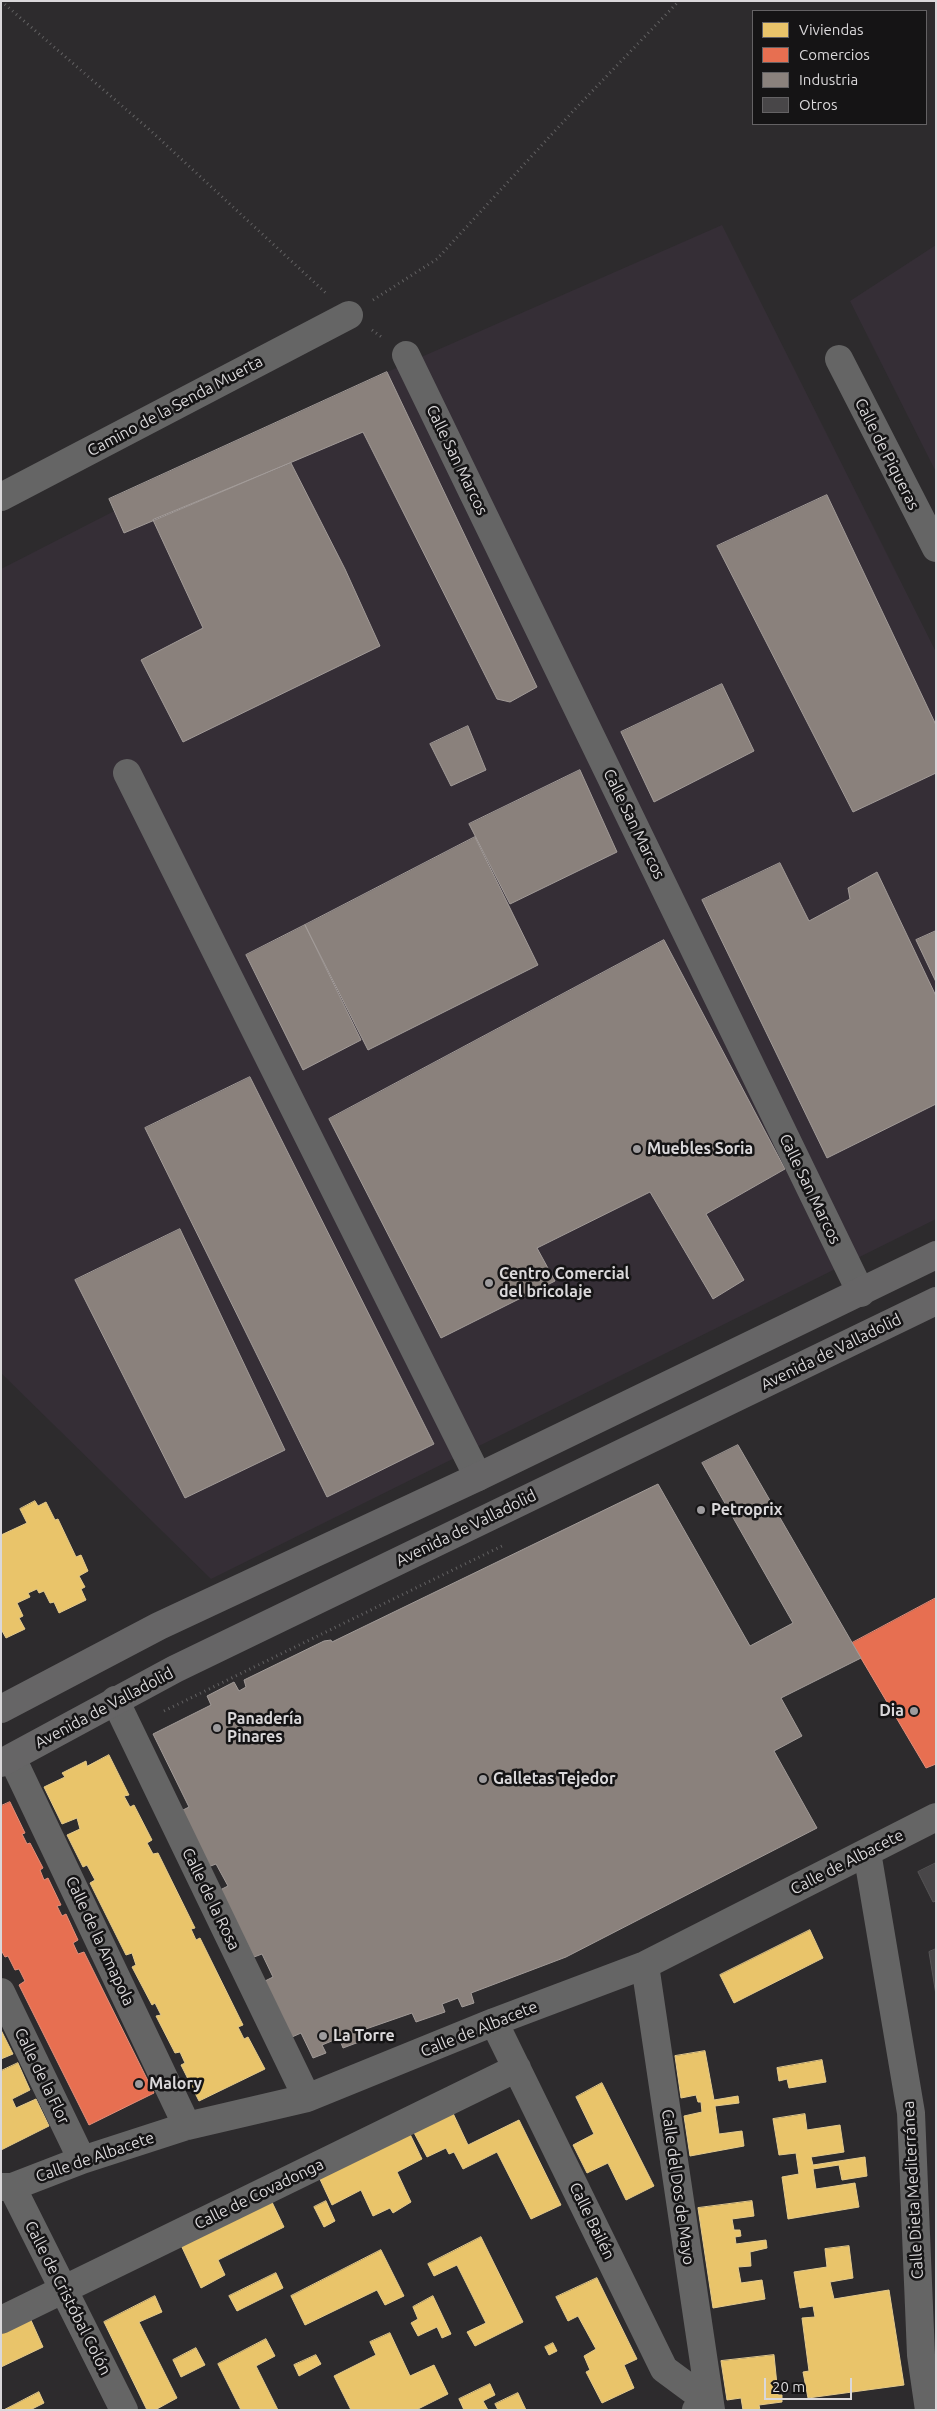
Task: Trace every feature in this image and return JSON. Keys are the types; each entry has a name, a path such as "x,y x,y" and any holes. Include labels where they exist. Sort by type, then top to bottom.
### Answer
{"main road":[{"path":"1,1709 159,1626 478,1477 936,1255"},
{"name":"Avenida de Valladolid","path":"6,1760 175,1668 936,1301"}],"street":[{"name":"Camino de la Senda Muerta","path":"1,497 349,315"},
{"name":"Calle San Marcos","path":"406,355 861,1293"},
{"name":"Calle de Piqueras","path":"839,359 936,548"},
{"path":"127,773 478,1477"},
{"name":"Calle de la Rosa","path":"115,1700 307,2098"},
{"name":"Calle de la Amapola","path":"6,1760 187,2126"},
{"name":"Calle de Albacete","path":"7,2187 187,2126 307,2098 494,2022 645,1965 936,1818"},
{"name":"Calle Dieta Mediterránea","path":"867,1852 911,2112 928,2352 929,2410"},
{"name":"Calle del Dos de Mayo","path":"645,1965 706,2408"},
{"name":"Calle de la Flor","path":"2,1995 82,2160"},
{"name":"Calle Bailén","path":"494,2022 664,2369 706,2408"},
{"name":"Calle de Covadonga","path":"1,2320 518,2068"},
{"name":"Calle de Cristóbal Colón","path":"7,2187 64,2289 124,2410"}],"path":[{"path":"1,1 151,131 349,315 406,355"},
{"path":"349,315 438,259 576,108 679,1"},
{"path":"128,1728 513,1540"}],"shaded area":[{"path":"722,225 936,652 936,1219 211,1579 1,1373 1,569 378,376"},
{"path":"936,245 936,472 850,301"}],"building: Viviendas":[{"path":"35,1501 38,1506 46,1502 55,1520 58,1519 76,1557 81,1555 88,1571 79,1576 85,1587 81,1589 86,1600 59,1613 54,1602 50,1603 44,1591 39,1593 37,1589 28,1593 30,1597 17,1603 23,1616 19,1618 25,1629 6,1638 1,1629 1,1535 27,1523 20,1509"},
{"path":"109,1755 129,1795 124,1796 130,1807 134,1805 152,1840 147,1843 153,1854 158,1853 195,1928 191,1929 196,1940 200,1938 243,2025 238,2027 244,2039 248,2037 265,2069 199,2101 181,2065 185,2063 180,2052 175,2053 156,2016 161,2015 155,2003 152,2005 132,1967 136,1965 132,1953 126,1955 90,1883 95,1880 87,1865 83,1867 67,1835 80,1829 77,1818 62,1824 44,1787 65,1777 62,1773 86,1761 87,1766"},
{"path":"810,1930 823,1958 734,2003 720,1975"},
{"path":"1,2030 13,2054 1,2059"},
{"path":"705,2051 714,2100 738,2096 739,2103 715,2106 719,2134 742,2131 744,2146 690,2156 684,2116 702,2112 701,2102 698,2102 696,2095 681,2098 675,2056"},
{"path":"822,2060 826,2082 789,2088 787,2079 779,2081 777,2068"},
{"path":"18,2063 30,2090 12,2099 16,2108 36,2099 49,2126 1,2150 1,2071"},
{"path":"602,2083 654,2186 626,2200 608,2163 587,2173 573,2145 594,2134 576,2097"},
{"path":"451,2109 468,2145 519,2120 561,2205 531,2219 497,2152 463,2169 454,2152 449,2154 446,2148 427,2157 412,2129"},
{"path":"805,2114 807,2130 840,2125 844,2152 811,2157 813,2165 865,2157 867,2176 842,2180 839,2165 813,2169 816,2189 855,2183 859,2207 788,2219 782,2177 799,2174 796,2153 779,2155 773,2119"},
{"path":"408,2130 422,2159 397,2172 411,2202 393,2213 390,2208 373,2216 361,2190 332,2205 318,2175"},
{"path":"270,2198 284,2227 218,2260 225,2275 201,2288 180,2243"},
{"path":"326,2201 335,2221 324,2227 314,2207"},
{"path":"752,2201 754,2216 732,2219 734,2230 740,2230 741,2236 735,2237 736,2244 766,2240 767,2248 750,2252 751,2266 738,2267 741,2283 762,2280 765,2299 713,2308 698,2208"},
{"path":"481,2237 523,2322 475,2346 467,2332 486,2323 457,2265 434,2276 428,2264"},
{"path":"849,2246 853,2278 830,2282 834,2299 889,2290 904,2385 808,2398 803,2372 809,2371 802,2318 815,2317 813,2306 800,2308 794,2272 827,2267 825,2249"},
{"path":"381,2250 404,2296 385,2305 377,2290 305,2325 291,2296"},
{"path":"276,2273 283,2288 237,2311 229,2296"},
{"path":"597,2278 637,2359 624,2365 634,2388 602,2403 586,2372 590,2370 584,2356 596,2349 578,2316 568,2321 556,2297"},
{"path":"155,2296 162,2312 139,2322 177,2398 155,2410 147,2410 104,2322"},
{"path":"433,2296 451,2334 442,2338 437,2327 418,2336 411,2323 418,2319 413,2307"},
{"path":"30,2318 43,2347 1,2367 1,2332"},
{"path":"390,2333 410,2376 434,2365 448,2394 416,2410 351,2410 334,2376 376,2355 370,2342"},
{"path":"266,2339 275,2356 256,2366 278,2410 241,2410 218,2364"},
{"path":"553,2343 557,2351 549,2355 545,2347"},
{"path":"196,2348 205,2365 181,2377 173,2360"},
{"path":"316,2355 321,2364 299,2376 294,2365"},
{"path":"774,2355 778,2395 782,2395 782,2402 759,2405 760,2410 743,2410 741,2398 727,2400 721,2361"},
{"path":"490,2384 495,2395 483,2401 488,2410 464,2410 459,2399"},
{"path":"39,2392 44,2403 30,2410 4,2410"},
{"path":"518,2393 526,2410 498,2410 495,2404"}],"building: Comercios":[{"name":"Dia","path":"936,1598 936,1764 926,1768 852,1643"},
{"path":"10,1802 25,1833 22,1834 27,1844 30,1843 43,1868 40,1870 44,1880 48,1878 61,1905 57,1906 62,1916 66,1914 78,1940 73,1943 78,1954 84,1952 154,2093 89,2125 19,1985 25,1981 19,1969 15,1970 8,1956 5,1957 1,1950 1,1806"}],"building: Industria":[{"path":"387,372 537,687 510,702 497,699 363,432 124,533 109,499"},
{"path":"291,463 345,569 380,646 183,742 141,660 203,628 153,520"},
{"path":"827,495 936,725 936,773 853,812 717,546"},
{"path":"722,684 754,751 654,802 621,732"},
{"path":"468,726 486,770 451,786 430,744"},
{"path":"580,770 617,852 510,904 469,824"},
{"path":"475,837 538,965 368,1050 305,925"},
{"path":"780,863 809,921 850,899 848,888 877,872 936,996 936,1104 827,1158 702,900"},
{"path":"305,925 361,1040 303,1070 246,955"},
{"path":"936,931 936,982 916,940"},
{"path":"664,940 785,1169 706,1214 744,1280 713,1299 650,1192 537,1248 555,1281 441,1338 329,1119"},
{"path":"250,1077 434,1444 327,1497 145,1128"},
{"path":"180,1229 285,1450 185,1498 75,1280"},
{"name":"Galletas Tejedor","path":"738,1445 861,1658 781,1698 802,1736 774,1751 817,1828 566,1957 471,1993 474,2003 462,2007 458,1998 442,2004 445,2012 416,2022 412,2013 363,2030 367,2039 343,2048 339,2038 322,2045 326,2053 313,2058 301,2033 292,2037 265,1981 273,1977 262,1954 254,1957 220,1890 228,1886 216,1864 208,1867 181,1811 189,1807 153,1734 211,1705 207,1696 234,1682 239,1691 246,1687 244,1680 324,1641 331,1640 332,1642 658,1484 750,1646 793,1623 702,1463"}],"building: Otros":[{"path":"936,1863 936,1901 933,1902 918,1872"},
{"path":"936,1949 936,1995 929,1952"}],"place":[{"name":"Muebles Soria","path":"637,1149"},
{"name":"Centro Comercial del bricolaje","path":"489,1283"},
{"name":"Petroprix","path":"701,1510"},
{"name":"Dia","path":"914,1711"},
{"name":"Panadería Pinares","path":"217,1728"},
{"name":"Galletas Tejedor","path":"483,1779"},
{"name":"La Torre","path":"323,2036"},
{"name":"Malory","path":"139,2084"}]}
